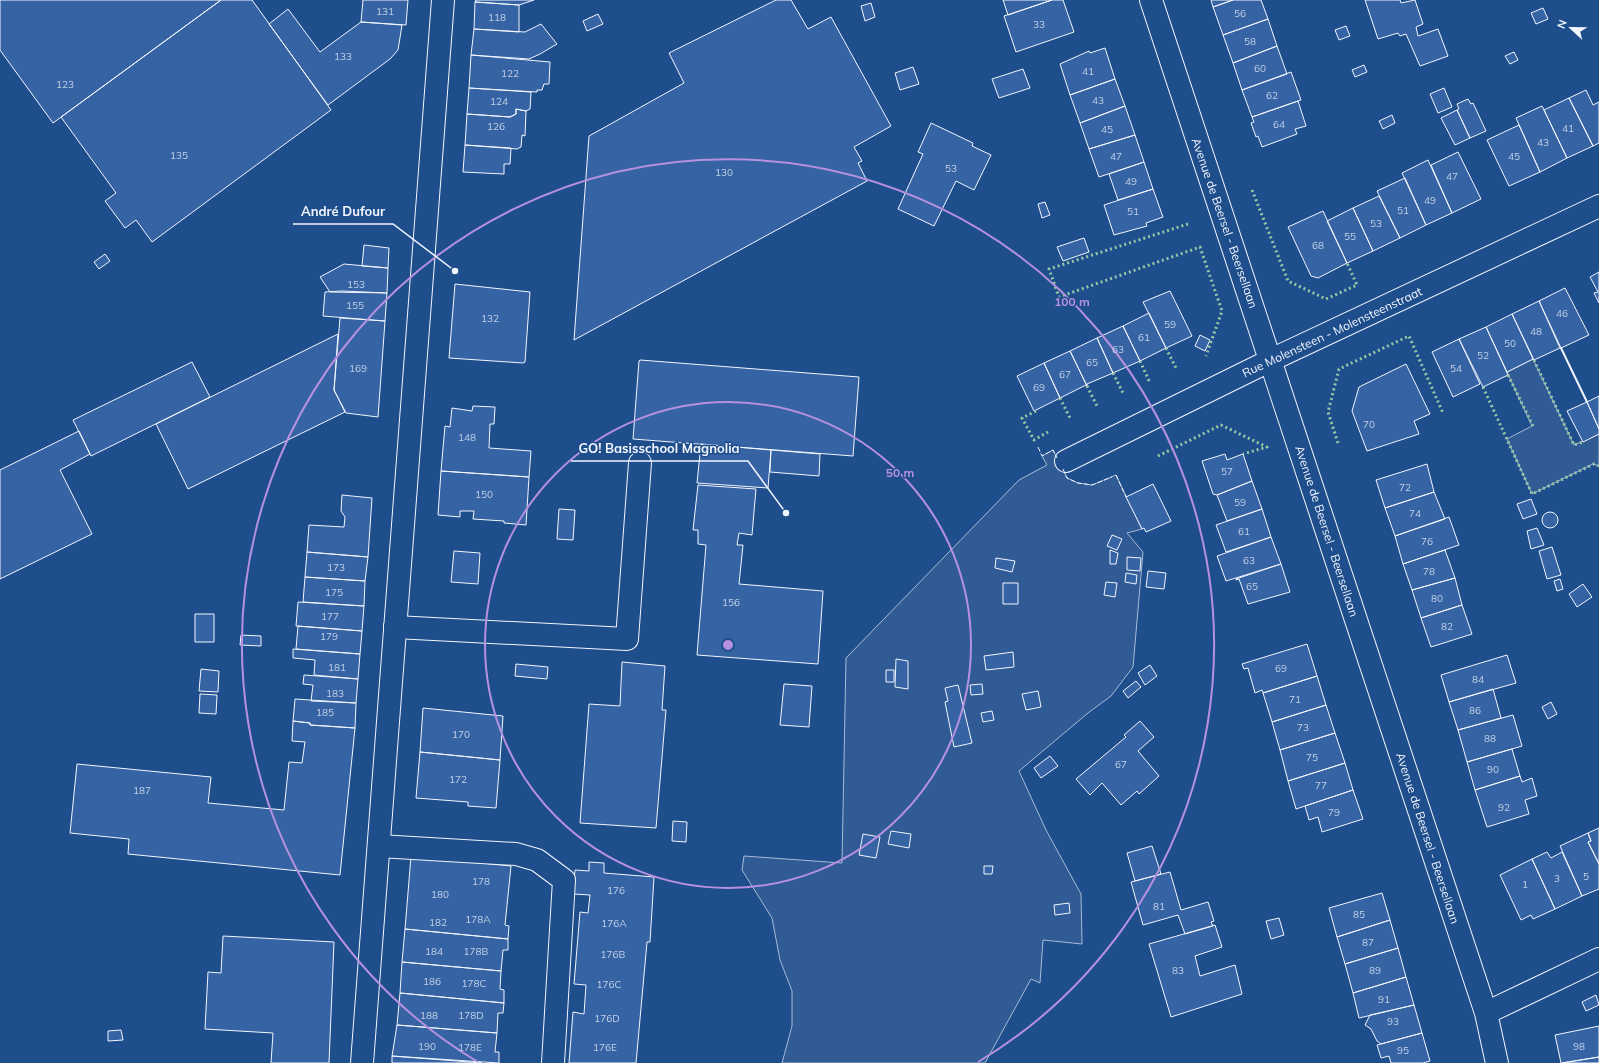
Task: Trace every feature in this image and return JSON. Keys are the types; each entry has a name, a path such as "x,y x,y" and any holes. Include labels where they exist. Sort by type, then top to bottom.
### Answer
{"street":[{"path":"362,1063 443,0"},
{"name":"Avenue de Beersel - Beersellaan","path":"1151,0 1486,1013 1497,1063"},
{"name":"Rue Molensteen - Molensteenstraat","path":"1066,461 1271,360 1599,206"},
{"path":"396,627 627,639 640,463"},
{"path":"379,846 516,854 538,860 564,880 553,1063"},
{"path":"1486,1013 1599,959"}],"shaded area":[{"path":"1533,359 1574,445 1599,434 1599,466 1593,464 1532,494 1507,439 1532,426 1507,372"},
{"path":"1053,450 1067,478 1078,483 1092,485 1116,475 1142,529 1127,533 1143,552 1133,667 1111,696 1088,713 1019,771 1046,830 1081,894 1082,944 1043,940 1040,983 1031,979 985,1063 782,1063 792,1026 792,991 780,960 772,918 742,870 744,856 842,863 846,658 1019,480 1047,465 1042,456"}],"building":[{"path":"0,0 221,0 53,123 0,50"},
{"path":"221,0 252,0 331,110 152,242 136,220 125,228 105,201 116,193 61,117"},
{"path":"363,0 408,0 406,25 361,22"},
{"path":"476,0 534,0 519,5 475,2"},
{"path":"776,0 791,0 808,29 831,17 891,126 854,147 862,161 858,163 867,181 574,340 589,136 684,83 669,53"},
{"path":"1003,0 1052,0 1008,15"},
{"path":"1052,0 1063,0 1074,32 1016,52 1004,16"},
{"path":"1211,0 1233,0 1213,7"},
{"path":"1233,0 1261,0 1268,19 1223,35 1213,7"},
{"path":"1365,0 1400,0 1401,3 1415,0 1423,24 1416,27 1418,36 1438,29 1448,56 1420,66 1406,34 1400,36 1398,33 1378,39"},
{"path":"475,2 519,5 519,32 474,29"},
{"path":"871,3 875,17 865,21 861,6"},
{"path":"1543,8 1548,19 1536,24 1531,13"},
{"path":"288,9 320,52 361,22 402,25 398,50 390,59 328,105 269,24"},
{"path":"598,14 603,24 587,31 583,21"},
{"path":"1268,19 1277,46 1233,63 1223,35"},
{"path":"541,24 557,44 529,59 471,55 474,29 525,32"},
{"path":"1346,26 1350,36 1339,40 1335,30"},
{"path":"1277,46 1287,74 1242,90 1233,63"},
{"path":"1105,48 1115,79 1070,95 1060,64 1089,51 1090,53"},
{"path":"1514,52 1518,60 1510,64 1505,56"},
{"path":"471,55 550,62 549,84 544,84 542,90 537,90 537,92 469,88"},
{"path":"1364,65 1367,72 1355,77 1352,70"},
{"path":"913,67 919,84 900,90 895,73"},
{"path":"1023,69 1030,88 999,98 992,79"},
{"path":"1291,72 1301,100 1252,117 1242,90"},
{"path":"1115,79 1125,106 1080,123 1070,95"},
{"path":"469,88 531,92 530,109 526,111 516,109 516,114 510,117 467,114"},
{"path":"1444,88 1452,107 1438,113 1430,94"},
{"path":"1586,90 1593,105 1599,102 1599,143 1593,146 1569,98"},
{"path":"1569,98 1593,146 1567,158 1544,110"},
{"path":"1468,99 1471,104 1473,103 1486,131 1470,138 1457,110 1459,109 1457,104"},
{"path":"1298,101 1306,126 1295,129 1297,134 1262,147 1258,136 1256,137 1251,123 1254,122 1252,117"},
{"path":"1125,106 1135,135 1089,149 1080,123"},
{"path":"1542,106 1567,158 1540,172 1516,118"},
{"path":"516,109 526,111 525,136 522,135 521,147 517,149 465,145 467,114 510,117 516,114"},
{"path":"1457,110 1470,138 1455,145 1441,118"},
{"path":"1392,115 1395,123 1383,129 1379,121"},
{"path":"931,123 973,143 972,146 991,155 974,190 956,181 934,226 898,209 923,154 918,152"},
{"path":"1519,125 1540,172 1509,186 1487,140"},
{"path":"1135,135 1144,162 1099,177 1089,149"},
{"path":"465,145 511,148 510,164 504,164 504,174 463,172"},
{"path":"1458,152 1481,199 1452,213 1431,165"},
{"path":"1428,160 1452,213 1426,225 1402,173"},
{"path":"1144,162 1153,189 1118,200 1109,174"},
{"path":"1405,178 1426,225 1400,238 1377,191"},
{"path":"1153,189 1163,217 1146,223 1147,226 1114,235 1104,205"},
{"path":"1379,196 1400,238 1373,251 1353,208"},
{"path":"1045,202 1050,215 1042,218 1038,204"},
{"path":"1353,208 1373,251 1347,263 1327,221"},
{"path":"1323,211 1347,263 1318,278 1311,276 1288,227"},
{"path":"1084,238 1089,252 1063,261 1057,247"},
{"path":"364,245 389,248 388,268 362,266"},
{"path":"105,254 110,261 99,269 94,262"},
{"path":"344,264 388,268 387,293 330,292 320,277"},
{"path":"1599,272 1599,303 1594,293 1598,292 1590,277"},
{"path":"455,284 530,292 525,362 449,358"},
{"path":"1565,288 1589,335 1561,348 1539,301"},
{"path":"342,291 387,293 385,321 323,316 325,292"},
{"path":"1170,291 1192,336 1166,348 1143,302"},
{"path":"1539,301 1560,348 1534,360 1512,314"},
{"path":"1149,313 1166,348 1140,361 1123,326"},
{"path":"1512,314 1533,359 1507,372 1486,327"},
{"path":"340,318 385,321 378,417 346,413 334,390"},
{"path":"1123,326 1140,361 1113,373 1097,338"},
{"path":"1486,327 1508,375 1483,387 1459,339"},
{"path":"338,334 334,390 345,412 188,489 156,424"},
{"path":"1200,335 1210,340 1205,351 1195,346"},
{"path":"1097,338 1113,373 1087,384 1087,386 1070,351"},
{"path":"1459,339 1480,384 1453,397 1432,352"},
{"path":"1070,351 1087,386 1086,385 1060,398 1044,363"},
{"path":"640,360 859,377 853,456 633,439"},
{"path":"192,362 210,397 91,456 73,420"},
{"path":"1044,363 1060,398 1034,411 1017,376"},
{"path":"1406,364 1430,414 1414,421 1419,434 1367,451 1352,411 1359,387"},
{"path":"1599,396 1599,429 1587,402"},
{"path":"1587,402 1599,429 1599,434 1583,442 1567,411"},
{"path":"473,406 495,407 494,424 490,424 489,448 531,451 529,477 441,471 445,426 450,427 452,408 472,411"},
{"path":"79,431 90,454 60,470 92,534 0,579 0,470"},
{"path":"701,444 771,450 768,488 697,483"},
{"path":"771,450 820,454 819,476 770,472"},
{"path":"1225,454 1227,460 1243,454 1252,481 1217,495 1213,494 1202,461"},
{"path":"1427,464 1434,492 1385,508 1376,480"},
{"path":"441,471 529,477 526,525 504,523 504,521 473,519 474,511 460,511 460,517 438,515"},
{"path":"1252,481 1262,509 1227,521 1217,495"},
{"path":"1153,484 1171,521 1146,532 1144,528 1142,529 1126,497"},
{"path":"698,485 756,489 752,535 739,533 737,545 743,545 739,584 823,591 818,664 697,655 706,545 698,544 698,530 693,530"},
{"path":"1434,492 1445,519 1395,536 1385,508"},
{"path":"342,495 372,498 368,557 307,552 309,525 344,527 345,517 341,511"},
{"path":"1531,499 1537,514 1523,519 1517,504"},
{"path":"559,509 575,510 573,540 557,539"},
{"path":"1262,509 1271,537 1226,552 1216,525"},
{"path":"1550,512 1557,517 1558,520 1553,527 1550,528 1543,523 1542,520 1547,513"},
{"path":"1449,517 1459,545 1403,564 1395,536"},
{"path":"1537,528 1544,545 1531,549 1527,531"},
{"path":"1112,535 1122,539 1117,550 1107,546"},
{"path":"1271,537 1281,564 1226,581 1217,556"},
{"path":"1552,547 1561,575 1547,579 1539,551"},
{"path":"1110,550 1118,553 1116,564 1110,564"},
{"path":"1445,550 1455,578 1412,590 1403,564"},
{"path":"454,551 480,553 478,584 451,582"},
{"path":"307,552 368,557 365,581 305,577"},
{"path":"1127,557 1141,558 1140,571 1127,570"},
{"path":"996,558 1015,561 1012,572 995,568"},
{"path":"1281,564 1290,592 1248,604 1239,579 1236,579"},
{"path":"1148,571 1166,573 1164,589 1146,587"},
{"path":"1126,573 1137,575 1136,584 1125,582"},
{"path":"305,577 365,581 364,606 303,602"},
{"path":"1455,578 1462,605 1421,618 1412,590"},
{"path":"1560,579 1563,589 1557,591 1554,581"},
{"path":"1106,582 1117,583 1115,597 1104,595"},
{"path":"1003,583 1018,583 1018,604 1003,604"},
{"path":"1583,584 1592,597 1577,607 1569,594"},
{"path":"298,602 364,606 362,631 296,626"},
{"path":"1462,605 1472,634 1431,647 1421,618"},
{"path":"195,614 214,614 214,642 195,642"},
{"path":"298,626 362,631 360,654 296,649"},
{"path":"241,635 261,636 261,646 240,645"},
{"path":"1307,644 1317,676 1263,693 1262,690 1255,693 1248,668 1244,669 1242,664"},
{"path":"293,649 360,654 358,679 314,675 315,660 293,658"},
{"path":"1013,652 1014,667 986,670 984,656"},
{"path":"1507,655 1516,683 1449,702 1441,675"},
{"path":"896,659 908,661 908,689 895,687"},
{"path":"622,662 665,666 662,710 666,710 656,828 580,823 589,704 620,706"},
{"path":"516,664 548,667 547,679 515,676"},
{"path":"1150,665 1157,676 1145,685 1138,673"},
{"path":"201,669 219,671 218,692 199,691"},
{"path":"886,670 894,670 894,682 886,682"},
{"path":"304,675 358,679 356,703 311,701 313,685 303,684"},
{"path":"1317,676 1326,705 1272,722 1263,693"},
{"path":"1136,681 1141,687 1128,698 1123,691"},
{"path":"784,684 812,686 809,727 780,725"},
{"path":"982,684 983,694 971,695 970,685"},
{"path":"958,685 972,743 954,747 945,702 948,701 945,688"},
{"path":"1493,689 1501,718 1458,730 1449,702"},
{"path":"1038,691 1041,707 1026,710 1022,694"},
{"path":"200,694 217,695 216,714 199,713"},
{"path":"295,699 356,703 355,728 310,725 310,723 293,721"},
{"path":"1551,702 1557,714 1548,719 1542,707"},
{"path":"1326,705 1335,733 1280,750 1272,722"},
{"path":"423,708 503,716 500,760 420,752"},
{"path":"992,711 994,720 983,722 981,713"},
{"path":"1513,715 1522,746 1467,762 1458,730"},
{"path":"293,721 310,723 310,725 355,728 340,875 128,854 129,839 70,833 77,764 211,777 208,803 284,810 289,762 302,763 305,742 292,741"},
{"path":"1140,721 1154,737 1138,751 1159,776 1139,794 1137,791 1121,805 1102,783 1090,795 1076,779 1126,737 1124,735"},
{"path":"1335,733 1345,763 1288,781 1280,750"},
{"path":"1512,749 1520,776 1475,790 1467,762"},
{"path":"420,752 500,760 496,808 468,806 468,802 416,798"},
{"path":"1050,756 1058,766 1041,778 1034,768"},
{"path":"1345,763 1353,790 1296,809 1288,781"},
{"path":"1520,776 1522,782 1532,778 1537,796 1525,800 1529,814 1487,827 1475,790"},
{"path":"1353,790 1363,819 1322,832 1318,817 1309,820 1305,806"},
{"path":"673,821 687,822 686,842 672,841"},
{"path":"1599,828 1599,864 1588,842 1591,841 1588,833"},
{"path":"891,831 911,834 909,848 888,844"},
{"path":"1588,833 1591,841 1588,842 1599,864 1599,889 1582,896 1560,846"},
{"path":"863,834 880,837 876,858 859,855"},
{"path":"1152,846 1161,874 1135,881 1127,853"},
{"path":"1547,852 1551,858 1562,852 1582,896 1555,909 1532,859"},
{"path":"411,856 511,866 505,925 509,926 508,939 405,929"},
{"path":"1532,859 1555,909 1533,919 1531,915 1521,920 1500,875"},
{"path":"589,862 604,863 604,873 654,877 650,942 647,942 636,1063 569,1063 573,1012 584,1014 586,985 574,984 580,912 588,913 590,895 573,894 575,870 589,871"},
{"path":"984,866 993,866 992,874 984,874"},
{"path":"1170,872 1181,910 1208,902 1214,921 1211,922 1213,926 1185,934 1178,915 1143,925 1131,882"},
{"path":"1382,893 1390,920 1337,937 1329,908"},
{"path":"1069,903 1070,913 1055,915 1054,905"},
{"path":"1279,918 1284,935 1271,939 1266,921"},
{"path":"1390,920 1398,948 1345,964 1337,937"},
{"path":"1215,925 1222,947 1195,956 1200,976 1235,965 1242,994 1171,1017 1149,944"},
{"path":"405,929 508,939 508,950 503,950 501,971 402,962"},
{"path":"223,936 334,942 329,1063 271,1063 273,1033 205,1029 208,972 221,973"},
{"path":"1398,948 1406,977 1353,993 1345,964"},
{"path":"402,962 501,971 500,989 504,990 504,1003 400,993"},
{"path":"1406,977 1414,1005 1359,1018 1353,993"},
{"path":"400,993 504,1003 503,1013 498,1013 497,1033 397,1025"},
{"path":"1596,995 1599,1005 1586,1011 1582,1002"},
{"path":"1414,1005 1422,1033 1381,1044 1377,1041 1371,1029 1365,1025 1370,1015"},
{"path":"397,1025 497,1033 495,1052 499,1052 499,1063 392,1056"},
{"path":"1599,1026 1599,1057 1561,1063 1555,1035"},
{"path":"121,1030 123,1040 108,1041 108,1031"},
{"path":"1422,1033 1430,1061 1423,1063 1391,1063 1389,1056 1381,1058 1377,1045"},
{"path":"392,1056 482,1063 392,1063"},
{"path":"1599,1057 1599,1063 1563,1063"}],"hedge":[{"path":"1252,190 1288,281 1326,299 1357,285 1347,263"},
{"path":"1188,224 1049,269 1059,297 1200,247 1222,311 1206,356"},
{"path":"1338,443 1328,412 1339,369 1409,336 1443,413"},
{"path":"1166,348 1177,370"},
{"path":"1534,360 1574,445 1583,442"},
{"path":"1140,361 1150,383"},
{"path":"1113,373 1124,395"},
{"path":"1508,375 1533,426"},
{"path":"1087,386 1098,408"},
{"path":"1483,387 1532,494 1594,464 1599,466"},
{"path":"1060,398 1071,420"},
{"path":"1036,411 1022,418 1034,440 1048,432"},
{"path":"1158,456 1221,425 1267,447 1243,454"}],"fence":[{"path":"1038,447 1042,456 1053,450 1057,458"},
{"path":"1063,469 1067,478 1078,483 1092,485 1112,477"},
{"path":"1116,475 1126,497"}],"wall":[{"path":"1561,348 1587,402"}],"place":[{"name":"André Dufour","path":"455,271"},
{"name":"GO! Basisschool Magnolia","path":"786,513"}]}
